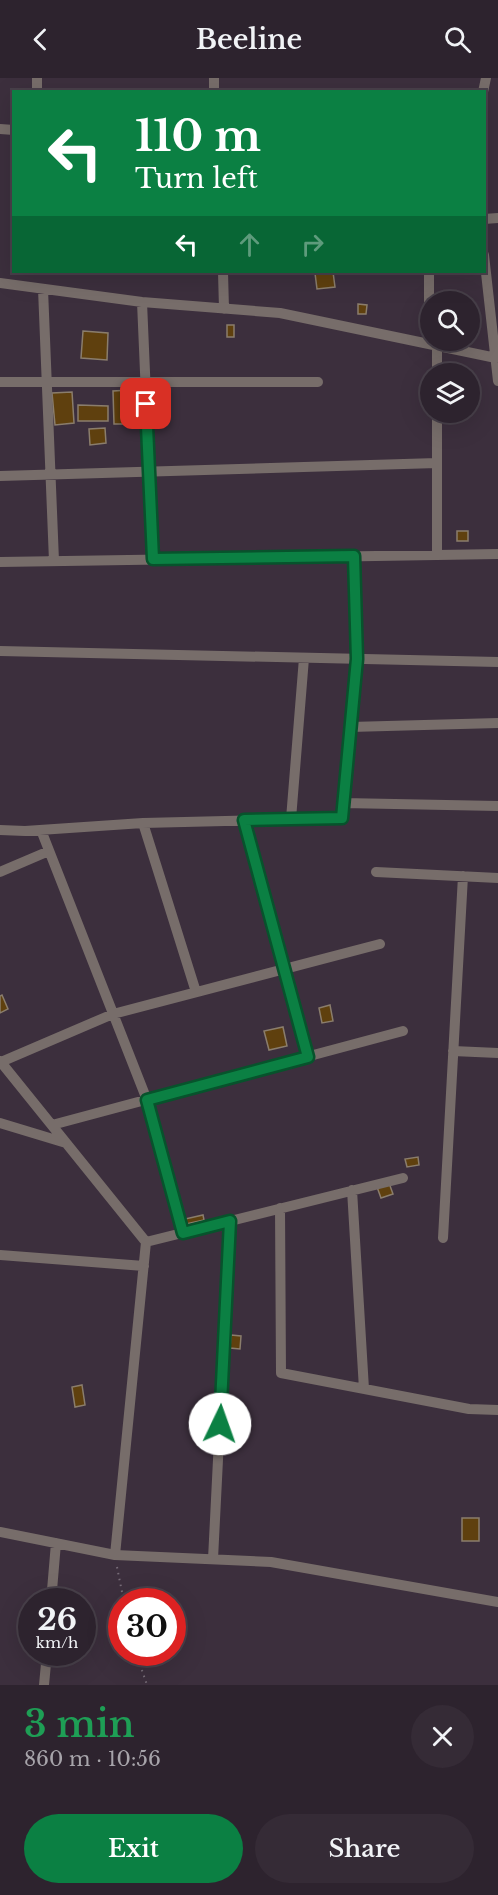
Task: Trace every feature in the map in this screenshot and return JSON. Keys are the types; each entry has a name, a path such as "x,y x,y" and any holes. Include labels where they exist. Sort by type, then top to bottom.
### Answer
{"street":[{"path":"486,265 494,306 498,381"},
{"path":"223,273 224,309"},
{"path":"429,273 430,291"},
{"path":"0,283 142,302 280,313 420,342"},
{"path":"43,289 54,561"},
{"path":"142,302 153,559"},
{"path":"462,351 496,358"},
{"path":"0,382 318,382"},
{"path":"437,423 437,555"},
{"path":"0,476 437,464"},
{"path":"0,562 498,554"},
{"path":"0,830 342,818 357,659 354,556"},
{"path":"0,651 498,662"},
{"path":"291,819 304,658"},
{"path":"350,728 498,723"},
{"path":"343,803 498,806"},
{"path":"244,820 308,1057"},
{"path":"143,824 196,992"},
{"path":"40,830 147,1100 183,1233"},
{"path":"0,872 49,852"},
{"path":"376,872 498,878"},
{"path":"443,1238 463,876"},
{"path":"115,1555 146,1242 1,1062 113,1014 380,945"},
{"path":"52,1125 403,1031"},
{"path":"453,1051 498,1053"},
{"path":"0,1123 66,1143"},
{"path":"146,1242 403,1178"},
{"path":"352,1190 364,1389"},
{"path":"280,1208 281,1373 469,1409 498,1410"},
{"path":"213,1559 230,1221"},
{"path":"0,1255 144,1266"},
{"path":"0,1532 115,1555 272,1562 498,1602"},
{"path":"52,1588 56,1543"},
{"path":"44,1685 46,1666"}],"path":[{"path":"115,1555 121,1588"},
{"path":"140,1666 147,1685"}],"building":[{"path":"315,273 333,273 335,287 317,289"},
{"path":"358,304 367,305 366,314 358,314"},
{"path":"227,325 234,325 234,337 227,337"},
{"path":"83,331 108,333 107,360 81,358"},
{"path":"130,390 132,424 114,424 113,391"},
{"path":"72,392 74,423 55,425 52,393"},
{"path":"78,405 108,406 108,421 78,421"},
{"path":"105,428 106,443 90,445 89,429"},
{"path":"457,531 468,531 468,541 457,541"},
{"path":"2,995 8,1009 0,1013 0,996"},
{"path":"330,1005 333,1021 322,1023 319,1008"},
{"path":"283,1027 287,1046 269,1050 264,1031"},
{"path":"418,1157 419,1165 407,1167 405,1159"},
{"path":"389,1183 393,1194 381,1198 377,1187"},
{"path":"203,1215 204,1220 186,1224 185,1219"},
{"path":"231,1335 241,1336 240,1349 230,1348"},
{"path":"82,1385 85,1405 75,1407 72,1387"},
{"path":"462,1518 479,1518 479,1541 462,1541"}],"route":[{"path":"146,404 153,559 354,556 357,659 342,818 244,820 308,1057 147,1100 183,1233 230,1221 220,1424"}]}
